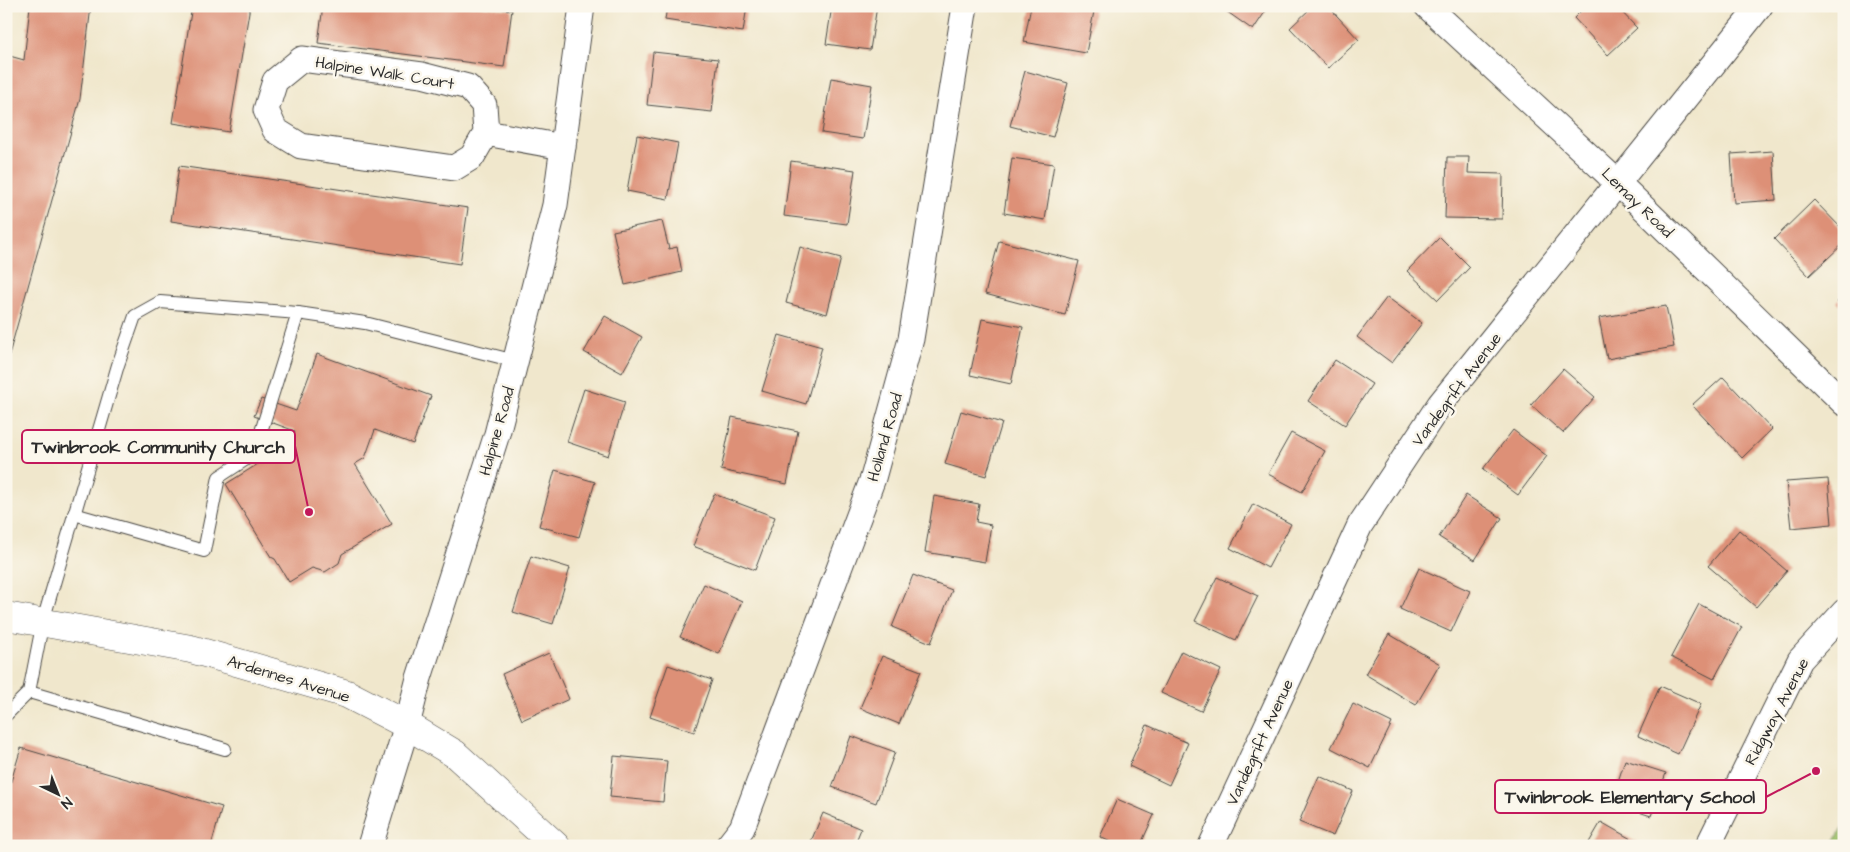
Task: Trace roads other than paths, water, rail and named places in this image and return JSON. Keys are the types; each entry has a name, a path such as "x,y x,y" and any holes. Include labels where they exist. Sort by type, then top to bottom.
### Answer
{"street":[{"name":"Halpine Road","path":"370,846 407,725 419,678 497,434 516,361 555,205 582,6"},
{"name":"Holland Road","path":"728,846 742,828 875,468 911,339 965,6"},
{"name":"Lemay Road","path":"1427,6 1619,184 1844,403"},
{"name":"Vandegrift Avenue","path":"1211,846 1360,525 1440,404 1619,184 1760,6"},
{"name":"Halpine Walk Court","path":"302,59 422,75 468,87 484,105 486,133 472,158 454,168 301,146 275,130 266,110 275,81 302,59"},
{"path":"486,133 563,147"},
{"name":"Ridgway Avenue","path":"1708,846 1800,660 1844,612"},
{"name":"Ardennes Avenue","path":"6,616 43,621 191,649 347,694 407,725 455,754 556,846"}],"lane":[{"path":"6,715 28,692 43,621 118,365 135,316 160,302 298,313 365,323 516,361"},
{"path":"74,514 204,551 219,478 254,454 298,313"},
{"path":"28,692 225,749"}],"place":[{"name":"Twinbrook Community Church","path":"309,512"},
{"name":"Twinbrook Elementary School","path":"1816,771"}]}
